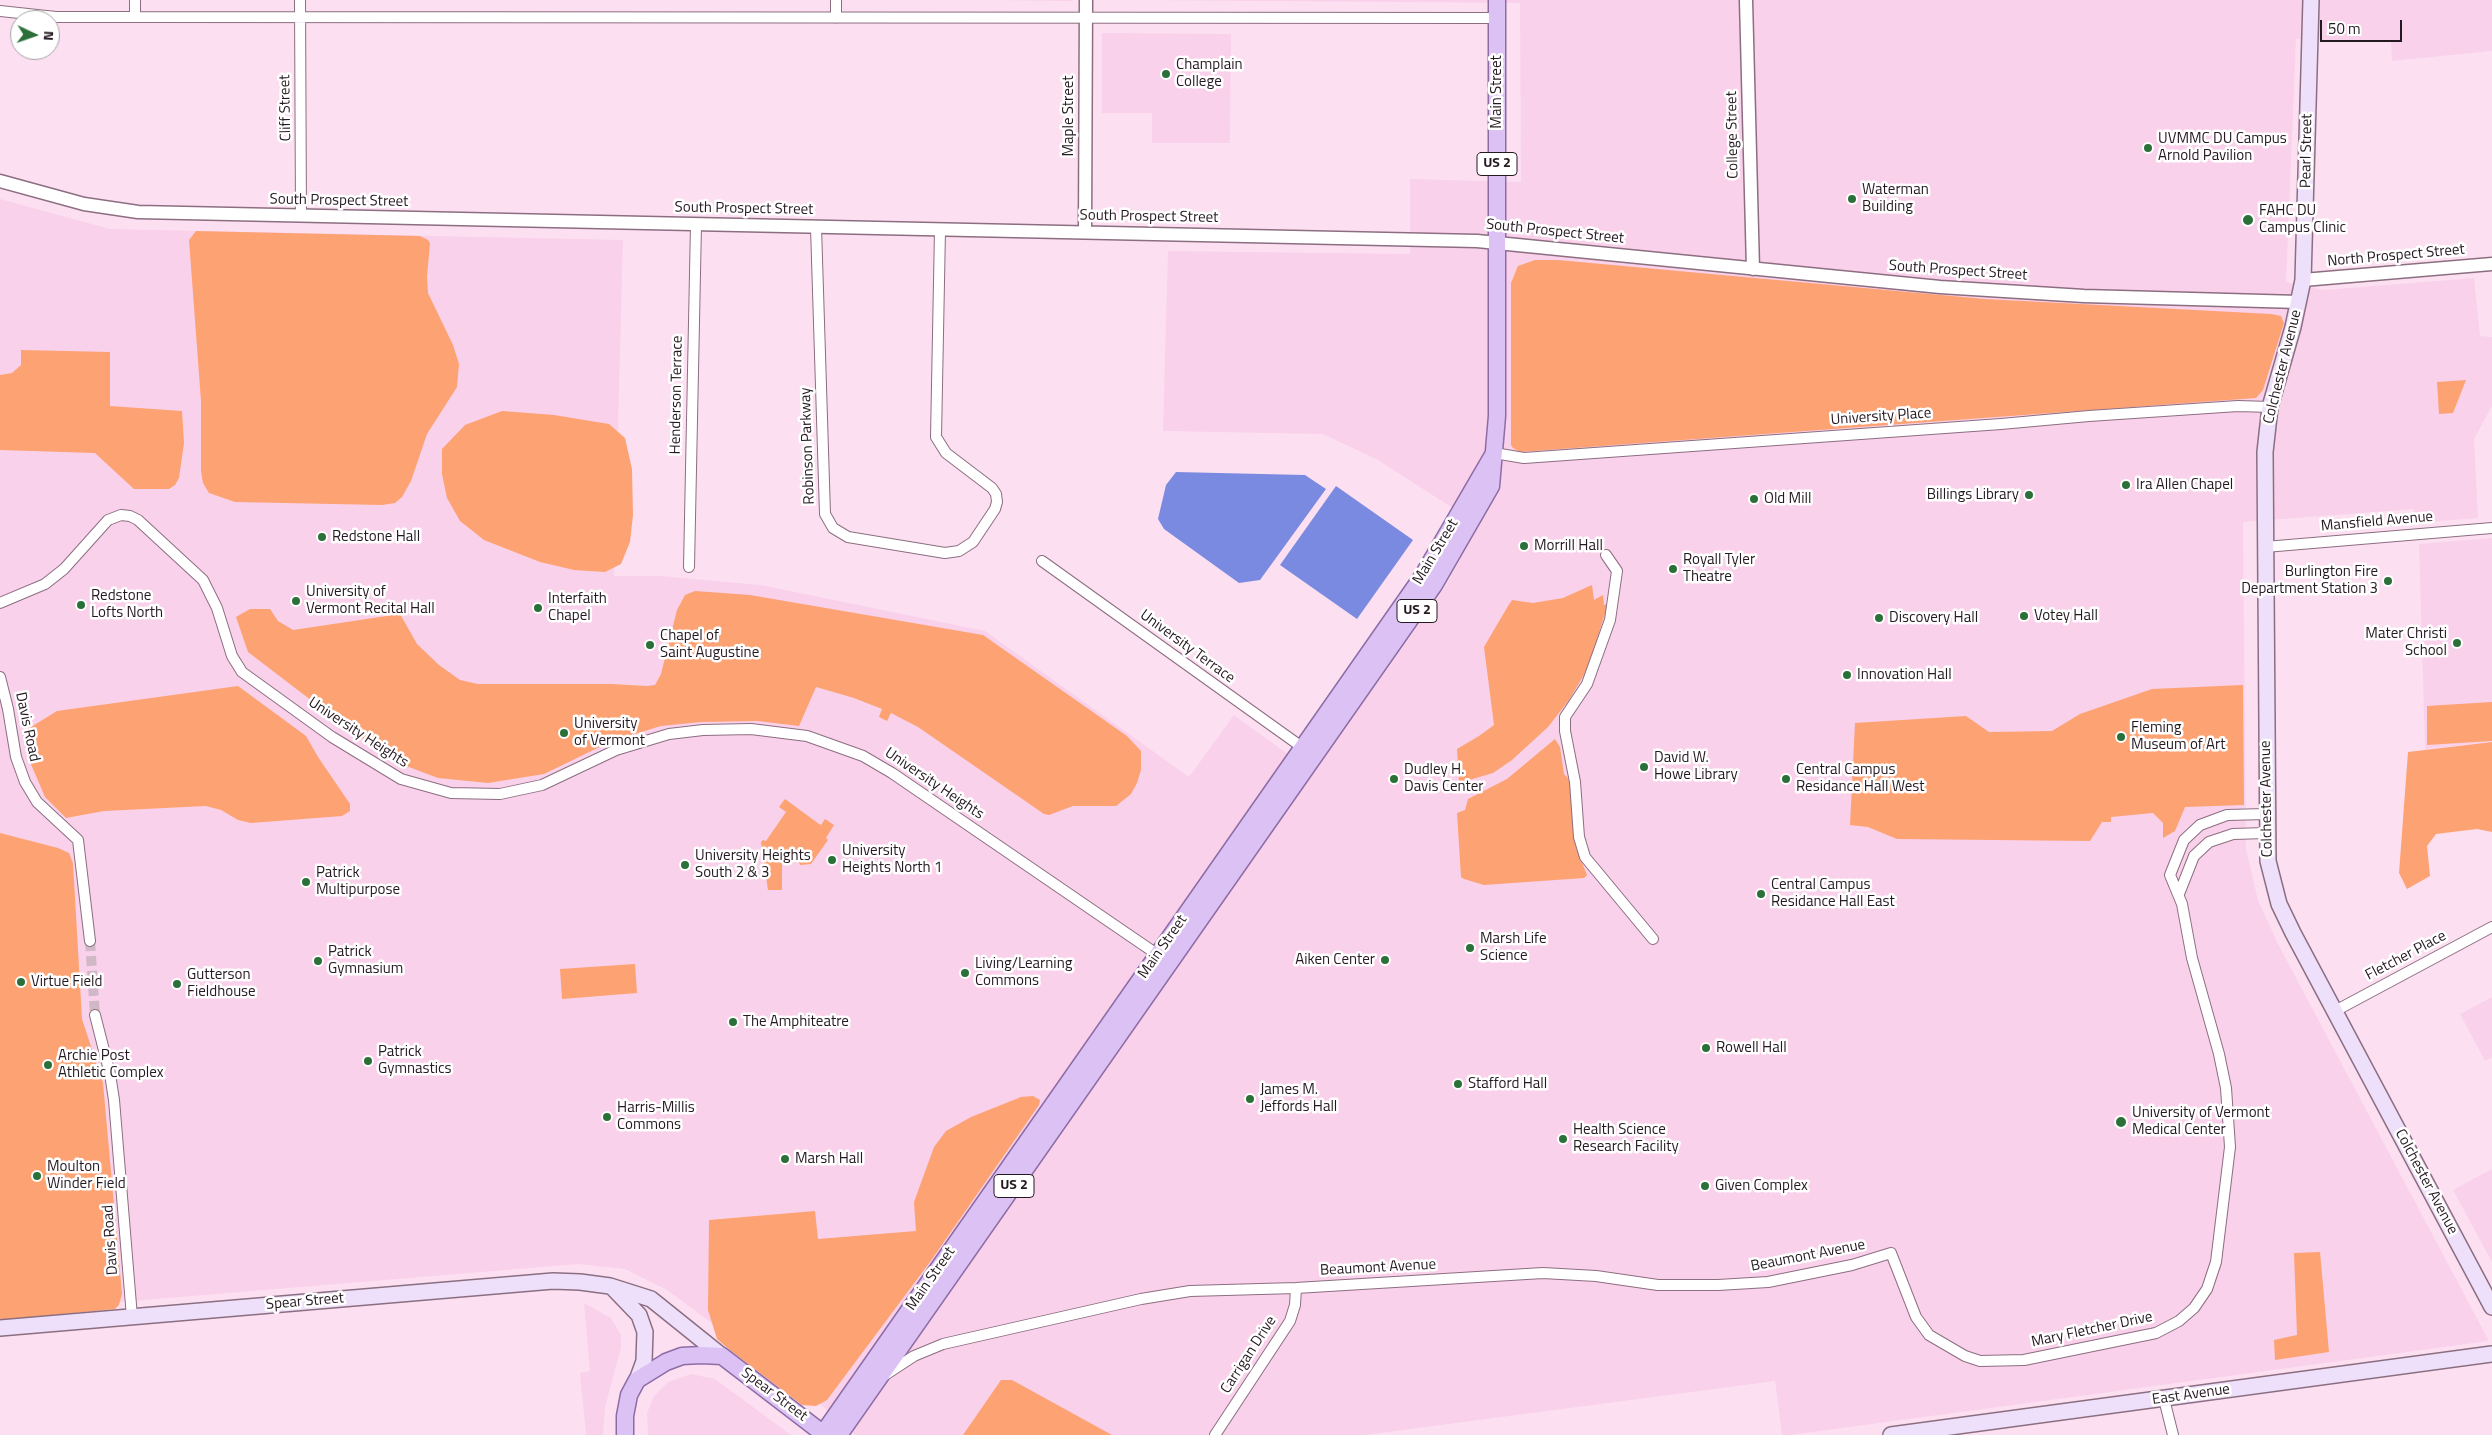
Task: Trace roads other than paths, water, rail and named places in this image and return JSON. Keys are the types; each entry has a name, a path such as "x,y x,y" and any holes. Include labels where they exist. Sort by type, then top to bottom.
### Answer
{"main road":[{"name":"Main Street","path":"827,1435 1309,752 1422,577 1494,453 1497,416 1497,0"},
{"name":"Pearl Street","path":"2299,302 2303,280 2310,0"},
{"name":"Colchester Avenue","path":"2299,302 2270,407 2265,452 2266,833 2268,861 2279,904 2492,1306"},
{"name":"Main Street","path":"827,1435 877,1381 1164,959"},
{"name":"Spear Street","path":"0,1328 553,1281 594,1282 651,1299 722,1356 827,1435"},
{"path":"610,1286 638,1316 645,1332 644,1361 629,1395 625,1416 625,1435"},
{"name":"East Avenue","path":"1890,1435 1971,1430 2164,1399 2492,1354"},
{"path":"637,1380 666,1362 682,1356 722,1356"}],"street":[{"path":"135,0 135,17"},
{"name":"Cliff Street","path":"300,0 302,216"},
{"path":"836,0 836,18"},
{"name":"Maple Street","path":"1085,232 1086,0"},
{"name":"College Street","path":"1746,0 1753,269"},
{"path":"0,11 47,16 135,17 1497,18"},
{"name":"South Prospect Street","path":"0,180 110,209 154,213 1497,242 1907,284 2032,294 2299,302"},
{"name":"Henderson Terrace","path":"689,566 696,224"},
{"name":"Robinson Parkway","path":"816,227 825,514 833,528 848,537 945,553 959,551 973,542 995,509 997,502 996,494 989,486 946,453 939,443 935,431 940,230"},
{"name":"North Prospect Street","path":"2303,280 2492,264"},
{"name":"University Place","path":"1494,453 1524,458 2089,416 2238,406 2270,407"},
{"name":"University Heights","path":"0,603 45,584 64,569 108,520 116,516 130,516 204,580 217,608 232,656 242,672 332,737 402,779 451,793 500,794 542,785 616,750 669,734 703,730 751,729 807,736 863,756 892,773 1164,959"},
{"name":"Mansfield Avenue","path":"2265,547 2492,528"},
{"path":"1606,555 1617,571 1610,620 1587,684 1565,718 1565,731 1574,782 1579,837 1585,857 1653,938"},
{"name":"University Terrace","path":"1042,561 1309,752"},
{"name":"Davis Road","path":"0,677 8,709 16,757 25,782 37,802 78,840 85,885 90,941"},
{"name":"Mary Fletcher Drive","path":"1891,1253 1912,1310 1929,1335 1965,1356 1980,1361 2024,1360 2156,1333 2179,1321 2194,1308 2207,1289 2216,1262 2229,1172 2230,1118 2220,1054 2197,978 2178,894 2170,875 2179,849 2191,832 2210,820 2227,815 2266,814"},
{"path":"2178,894 2194,856 2204,846 2221,837 2233,834 2266,833"},
{"name":"Fletcher Place","path":"2335,1011 2492,928"},
{"name":"Davis Road","path":"95,1014 110,1074 114,1100 132,1317"},
{"name":"Beaumont Avenue","path":"877,1381 914,1356 943,1344 1141,1299 1190,1291 1296,1288 1542,1273 1596,1276 1658,1285 1718,1285 1768,1282 1852,1265 1891,1253"},
{"name":"Carrigan Drive","path":"1215,1435 1290,1321 1295,1305 1296,1288"},
{"path":"2164,1399 2173,1435"}],"water":[{"path":"1176,472 1305,475 1326,489 1260,580 1239,583 1164,529 1158,519 1166,485"},
{"path":"1336,486 1413,540 1357,619 1280,565"}],"tunnel":[{"path":"90,941 95,1015"}],"place":[{"name":"Champlain College","path":"1166,74"},
{"name":"UVMMC DU Campus Arnold Pavilion","path":"2148,148"},
{"name":"Waterman Building","path":"1852,199"},
{"name":"FAHC DU Campus Clinic","path":"2248,220"},
{"name":"Ira Allen Chapel","path":"2126,485"},
{"name":"Billings Library","path":"2029,495"},
{"name":"Old Mill","path":"1754,499"},
{"name":"Redstone Hall","path":"322,537"},
{"name":"Morrill Hall","path":"1524,546"},
{"name":"Royall Tyler Theatre","path":"1673,569"},
{"name":"Burlington Fire Department Station 3","path":"2388,581"},
{"name":"University of Vermont Recital Hall","path":"296,601"},
{"name":"Redstone Lofts North","path":"81,605"},
{"name":"Interfaith Chapel","path":"538,608"},
{"name":"Votey Hall","path":"2024,616"},
{"name":"Discovery Hall","path":"1879,618"},
{"name":"Mater Christi School","path":"2457,643"},
{"name":"Chapel of Saint Augustine","path":"650,645"},
{"name":"Innovation Hall","path":"1847,675"},
{"name":"University of Vermont","path":"564,733"},
{"name":"Fleming Museum of Art","path":"2121,737"},
{"name":"David W. Howe Library","path":"1644,767"},
{"name":"Dudley H. Davis Center","path":"1394,779"},
{"name":"Central Campus Residance Hall West","path":"1786,779"},
{"name":"University Heights North 1","path":"832,860"},
{"name":"University Heights South 2 & 3","path":"685,865"},
{"name":"Patrick Multipurpose","path":"306,882"},
{"name":"Central Campus Residance Hall East","path":"1761,894"},
{"name":"Marsh Life Science","path":"1470,948"},
{"name":"Aiken Center","path":"1385,960"},
{"name":"Patrick Gymnasium","path":"318,961"},
{"name":"Living/Learning Commons","path":"965,973"},
{"name":"Virtue Field","path":"21,982"},
{"name":"Gutterson Fieldhouse","path":"177,984"},
{"name":"The Amphiteatre","path":"733,1022"},
{"name":"Rowell Hall","path":"1706,1048"},
{"name":"Patrick Gymnastics","path":"368,1061"},
{"name":"Archie Post Athletic Complex","path":"48,1065"},
{"name":"Stafford Hall","path":"1458,1084"},
{"name":"James M. Jeffords Hall","path":"1250,1099"},
{"name":"Harris-Millis Commons","path":"607,1117"},
{"name":"University of Vermont Medical Center","path":"2121,1122"},
{"name":"Health Science Research Facility","path":"1563,1139"},
{"name":"Marsh Hall","path":"785,1159"},
{"name":"Moulton Winder Field","path":"37,1176"},
{"name":"Given Complex","path":"1705,1186"}]}
